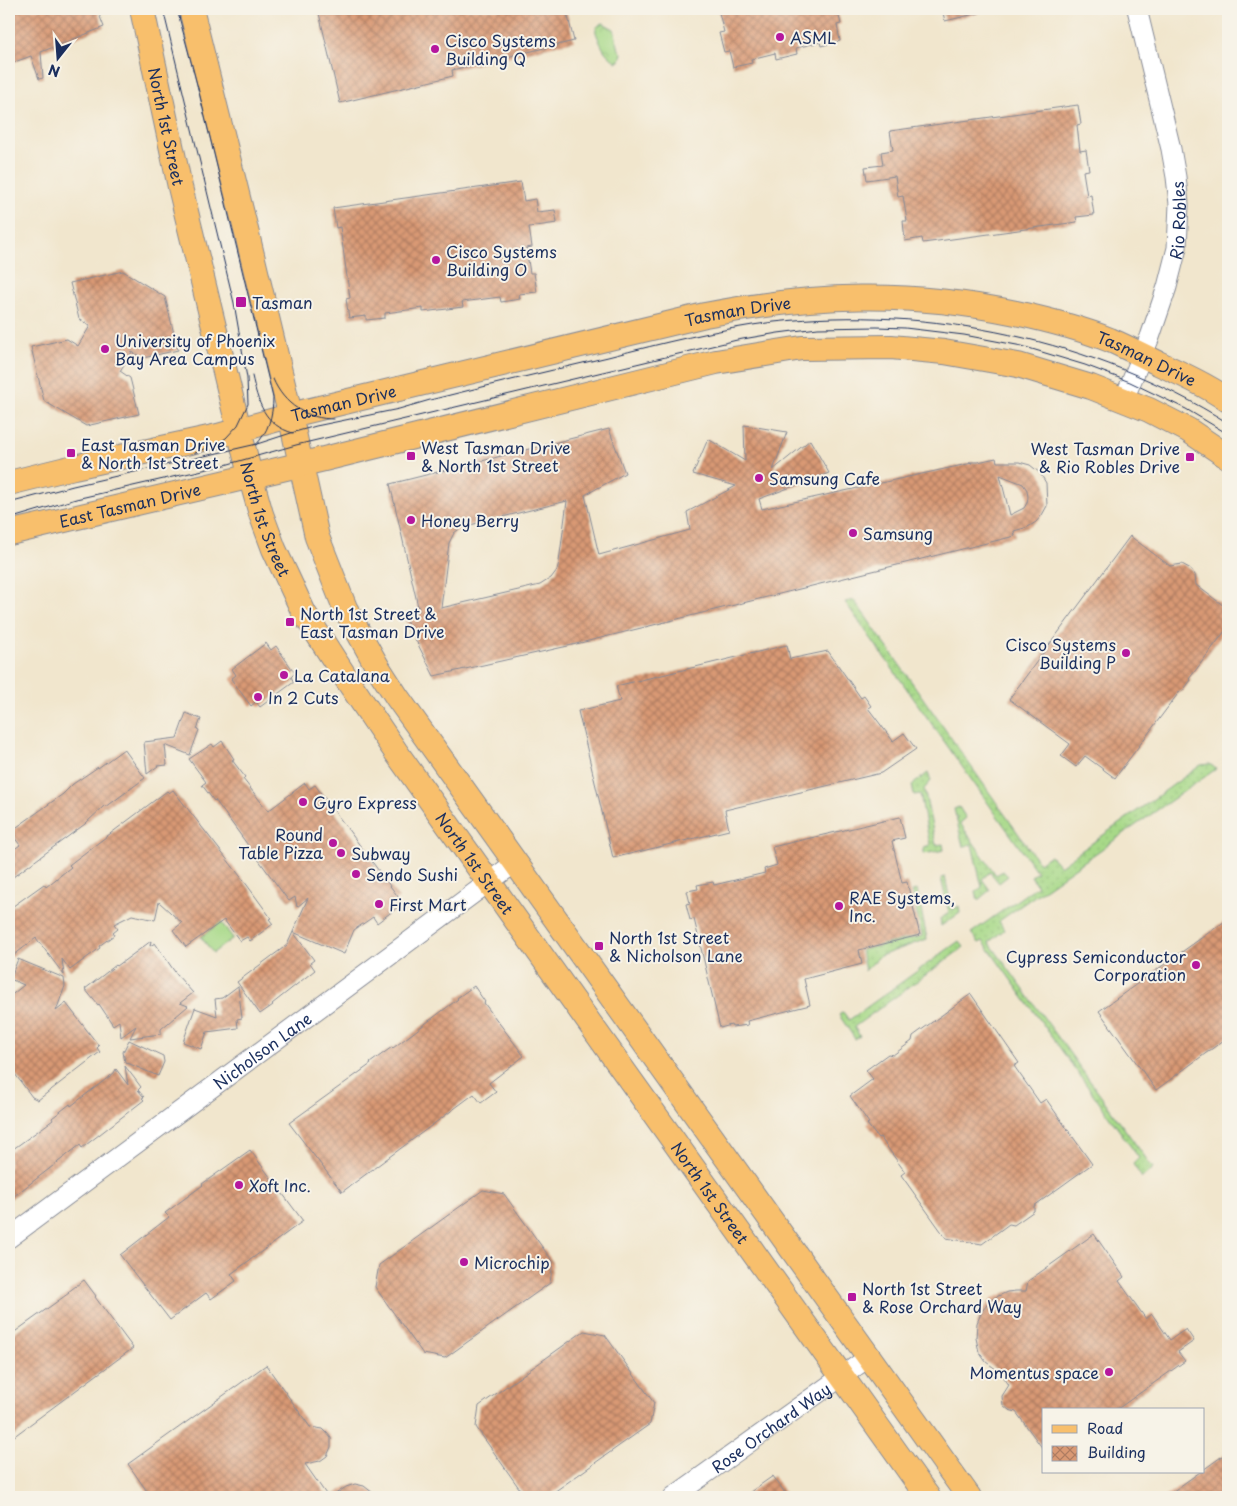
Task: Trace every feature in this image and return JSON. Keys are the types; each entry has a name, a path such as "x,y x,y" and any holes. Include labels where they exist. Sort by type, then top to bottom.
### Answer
{"main road":[{"name":"North 1st Street","path":"142,9 180,187 250,476 274,549 310,624 391,744 928,1497"},
{"name":"North 1st Street","path":"191,9 245,224 317,538 345,608 361,639 397,697 969,1497"},
{"name":"Tasman Drive","path":"239,430 705,316 796,300 844,297 893,297 943,301 1033,317 1109,340 1209,387 1228,400"},
{"path":"250,476 716,362 802,348 891,347 944,352 1018,365 1124,399 1188,430 1228,457"},
{"path":"9,483 239,430"},
{"name":"East Tasman Drive","path":"9,533 250,476"}],"street":[{"name":"Rio Robles","path":"1124,399 1164,294 1174,259 1177,248 1179,204 1171,149 1137,9"},
{"name":"Nicholson Lane","path":"9,1238 516,862"},
{"name":"Rose Orchard Way","path":"674,1497 869,1357"}],"green space":[{"path":"603,23 614,29 619,50 622,53 620,61 617,62 611,57 601,44 596,28"},
{"path":"854,600 1039,863 1050,855 1060,866 1201,765 1210,764 1216,769 999,921 1004,930 989,942 1153,1168 1142,1178 1133,1164 1139,1158 983,941 979,943 971,933 1037,886 1031,876 1037,872 845,602"},
{"path":"928,773 931,781 924,789 936,845 943,844 944,850 924,854 924,847 930,845 920,794 914,795 912,785"},
{"path":"959,807 966,818 960,823 996,875 1003,871 1008,876 999,883 990,872 982,879 990,890 978,900 976,892 982,887 972,845 963,846 954,809"},
{"path":"945,877 952,910 959,906 960,913 941,926 940,919 949,913 941,878"},
{"path":"917,890 927,939 880,956 865,971 861,950 922,936 912,891"},
{"path":"221,922 233,938 213,953 201,937"},
{"path":"959,941 964,947 854,1027 860,1036 855,1039 839,1015 843,1012 849,1020"}],"building":[{"path":"9,9 97,9 104,27 41,52 43,78 39,79 31,56 9,64"},
{"name":"Cisco Systems Building Q","path":"318,9 566,9 574,41 452,70 453,76 340,103"},
{"name":"ASML","path":"718,9 837,9 841,24 837,25 840,41 821,46 820,42 796,48 797,54 776,59 775,53 751,59 752,63 733,67 729,51 724,52 719,33 724,32"},
{"path":"942,9 978,9 979,13 945,21"},
{"path":"1078,105 1081,124 1077,125 1080,151 1086,150 1089,170 1083,171 1087,196 1091,195 1094,215 1076,217 1077,222 923,243 922,238 905,241 903,221 907,221 903,196 898,197 895,176 867,180 865,167 883,165 881,152 893,150 890,131"},
{"name":"Cisco Systems Building O","path":"521,182 524,201 535,199 537,212 555,210 557,223 529,227 532,247 526,248 530,273 534,273 537,292 519,294 520,299 501,302 500,297 462,302 463,307 423,312 423,308 385,313 385,318 366,320 366,316 349,318 346,299 350,298 340,227 336,228 333,208"},
{"name":"University of Phoenix Bay Area Campus","path":"123,271 165,297 178,350 143,358 132,352 120,371 130,378 139,414 86,426 44,401 31,347 67,339 78,346 90,326 79,319 70,283"},
{"path":"744,425 787,432 773,470 810,440 829,473 759,499 762,509 972,463 969,462 996,458 997,462 1019,462 1030,465 1040,473 1046,483 1047,506 1036,522 1028,527 1014,531 1015,536 568,646 434,676 405,619 419,611 390,484 609,429 625,473 585,495 599,555 690,530 687,512 736,486 693,474 708,439 745,461","holes":["1000,475 1023,484 1027,490 1028,497 1024,508 1010,515","567,501 559,562 557,570 551,578 540,585 441,608 449,543 454,533 462,527"]},
{"name":"Cisco Systems Building P","path":"1130,536 1170,566 1182,564 1191,569 1195,575 1196,585 1228,609 1228,627 1189,679 1191,680 1182,692 1180,691 1115,778 1085,756 1076,767 1061,756 1070,744 1009,699"},
{"path":"266,643 271,650 276,646 295,673 291,677 294,682 260,707 256,702 251,706 231,679 236,675 232,669"},
{"path":"787,645 790,659 828,651 861,698 864,696 871,706 868,708 893,741 904,733 916,749 881,773 725,810 729,830 613,858 578,711 620,701 616,686"},
{"path":"186,713 201,719 190,755 165,745 167,765 158,766 147,774 144,742 177,738"},
{"path":"222,741 234,759 232,760 245,777 243,779 268,811 305,783 309,789 315,785 399,898 394,902 398,907 377,923 373,917 354,930 344,954 293,932 308,898 297,907 295,897 289,901 202,785 206,782 189,759 212,744 214,747"},
{"path":"124,749 145,778 106,807 105,805 85,824 9,880 9,853 20,845 10,832 63,794 73,784"},
{"path":"173,790 247,885 271,918 269,919 273,924 250,941 247,937 240,941 224,920 186,947 173,930 182,923 159,902 155,920 132,915 114,924 118,929 113,933 114,935 70,970 62,959 64,975 36,938 9,959 9,909 44,884 46,887 71,867 69,865 74,861 167,791 169,793"},
{"path":"900,817 905,838 892,841 902,883 907,882 920,935 859,950 862,964 804,979 810,1005 747,1021 748,1025 732,1027 731,1025 720,1028 694,919 690,920 686,904 690,903 687,891 698,889 697,885 713,882 714,885 765,873 764,869 777,865 772,847"},
{"name":"Cypress Semiconductor Corporation","path":"1228,919 1228,1037 1156,1090 1099,1011"},
{"path":"293,932 314,960 310,963 315,970 260,1014 237,982 287,945"},
{"path":"151,941 150,946 155,943 177,975 193,993 180,1003 188,1006 161,1029 161,1034 130,1038 136,1026 121,1037 119,1021 113,1025 99,1004 85,989"},
{"path":"18,959 64,978 65,986 56,1011 66,1003 99,1046 97,1048 100,1052 38,1100 32,1097 9,1066 9,997 24,985 10,979"},
{"path":"238,986 242,1018 237,1019 238,1028 207,1032 201,1049 183,1042 195,1008 217,1016 215,999 222,998"},
{"path":"474,986 484,1003 524,1056 489,1083 496,1092 481,1103 474,1094 342,1192 289,1123 393,1048"},
{"path":"971,994 1019,1063 1014,1066 1040,1103 1046,1099 1092,1164 1034,1206 1034,1211 1014,1225 1009,1224 982,1244 946,1238 901,1175 905,1172 880,1137 878,1138 867,1124 869,1123 850,1096 873,1079 866,1070 888,1054 893,1055 912,1041 913,1036"},
{"path":"129,1040 163,1056 164,1062 158,1076 125,1062 123,1052"},
{"path":"125,1066 141,1087 138,1090 144,1097 142,1098 144,1100 82,1148 80,1145 9,1200 9,1152 53,1120 52,1118 70,1104 71,1106 114,1073 116,1069 128,1085"},
{"path":"250,1150 303,1221 231,1274 236,1281 211,1299 206,1293 170,1320 120,1255 169,1217 165,1213"},
{"path":"483,1190 504,1194 553,1262 550,1283 445,1358 423,1354 375,1287 379,1265"},
{"path":"1094,1234 1124,1277 1119,1281 1146,1319 1152,1314 1170,1340 1186,1329 1194,1341 1178,1352 1185,1361 1119,1408 1042,1408 1042,1448 1016,1412 1009,1410 1003,1405 1002,1396 1009,1385 1000,1372 986,1362 979,1352 976,1338 977,1323 982,1311 992,1299 1007,1292 1026,1291 1028,1281"},
{"path":"84,1280 133,1348 9,1440 9,1336"},
{"path":"584,1331 605,1335 654,1403 650,1424 547,1497 524,1495 476,1427 479,1406"},
{"path":"266,1365 310,1427 323,1429 331,1438 331,1447 327,1456 320,1461 305,1464 328,1497 151,1497 128,1464"},
{"path":"1228,1452 1228,1497 1165,1497 1197,1474 1204,1474 1204,1469"},
{"path":"773,1476 788,1497 743,1497"},
{"path":"355,1484 364,1486 378,1497 331,1497 346,1487"}],"tram line":[{"path":"163,9 234,303 247,378 248,404 238,425 226,438 217,444 195,453"},
{"path":"177,9 273,398 269,423 264,435 256,445"},
{"path":"9,503 73,486 257,444 316,426 399,409 452,394 691,337 732,328 774,322 833,318 892,319 951,324 1010,335 1067,350 1123,369 1176,394 1228,423"},
{"path":"9,519 76,499 225,465 296,445 737,340 818,328 905,328 964,335 1022,346 1085,365 1130,382 1186,409 1228,434"},
{"path":"252,376 260,403 269,418 275,424 293,433"},
{"path":"273,379 283,396 297,409 315,416 334,419"}],"place":[{"name":"ASML","path":"780,37"},
{"name":"Cisco Systems Building Q","path":"435,49"},
{"name":"Cisco Systems Building O","path":"436,260"},
{"name":"Tasman","path":"241,302"},
{"name":"University of Phoenix Bay Area Campus","path":"105,349"},
{"name":"East Tasman Drive & North 1st Street","path":"71,453"},
{"name":"West Tasman Drive & North 1st Street","path":"411,456"},
{"name":"West Tasman Drive & Rio Robles Drive","path":"1190,457"},
{"name":"Samsung Cafe","path":"759,478"},
{"name":"Honey Berry","path":"411,520"},
{"name":"Samsung","path":"853,533"},
{"name":"North 1st Street & East Tasman Drive","path":"290,622"},
{"name":"Cisco Systems Building P","path":"1126,653"},
{"name":"La Catalana","path":"284,675"},
{"name":"In 2 Cuts","path":"258,697"},
{"name":"Gyro Express","path":"303,802"},
{"name":"Round Table Pizza","path":"333,843"},
{"name":"Subway","path":"341,853"},
{"name":"Sendo Sushi","path":"356,874"},
{"name":"First Mart","path":"379,904"},
{"name":"RAE Systems, Inc.","path":"839,906"},
{"name":"North 1st Street & Nicholson Lane","path":"599,946"},
{"name":"Cypress Semiconductor Corporation","path":"1196,965"},
{"name":"Xoft Inc.","path":"239,1185"},
{"name":"Microchip","path":"464,1262"},
{"name":"North 1st Street & Rose Orchard Way","path":"852,1297"},
{"name":"Momentus space","path":"1109,1372"}]}
